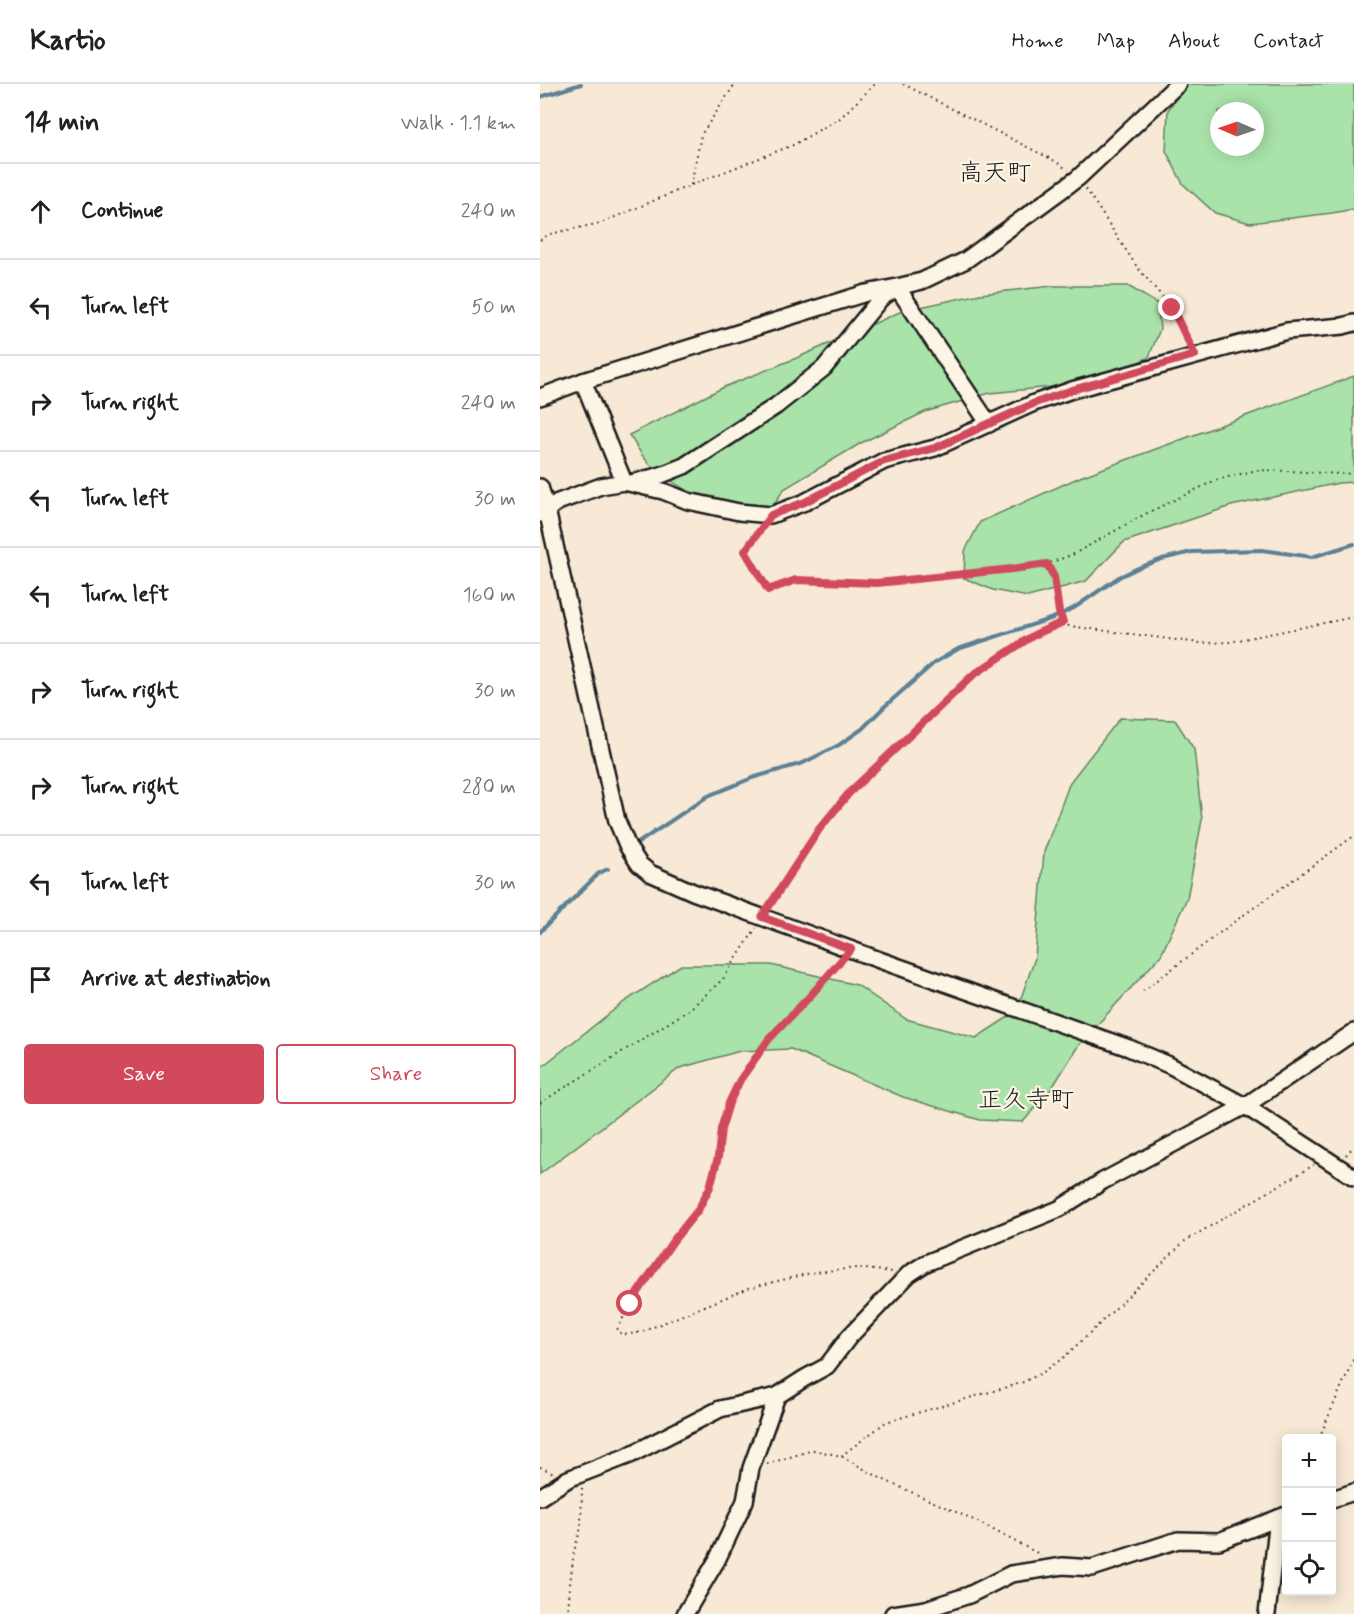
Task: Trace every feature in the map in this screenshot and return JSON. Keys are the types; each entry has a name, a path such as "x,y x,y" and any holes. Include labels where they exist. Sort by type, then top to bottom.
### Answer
{"street":[{"path":"540,397 583,381 866,293 922,281 966,260 1078,178 1178,84"},
{"path":"897,287 989,424"},
{"path":"544,512 558,502 601,486 628,483 684,466 776,406 824,368 881,298 897,287"},
{"path":"628,483 688,501 738,512 771,515 805,502 884,461 935,448 1035,403 1072,390 1287,331 1343,326 1354,322"},
{"path":"583,381 628,483"},
{"path":"540,488 617,821 628,847 639,864 650,873 693,892 1129,1048 1169,1065 1245,1106 1354,1177"},
{"path":"540,1497 568,1479 630,1455 720,1409 777,1396 827,1366 849,1336 909,1274 926,1263 1059,1209 1103,1181 1245,1106 1354,1032"},
{"path":"685,1614 717,1560 745,1501 751,1468 777,1396"},
{"path":"1336,1498 1354,1492"},
{"path":"893,1614 926,1610 969,1595 1011,1574 1063,1566 1092,1568 1178,1540 1219,1541 1282,1517 1267,1614"}],"path":[{"path":"691,185 701,135 735,84"},
{"path":"540,240 550,234 601,223 793,145 840,118 875,84"},
{"path":"903,84 1055,161 1078,178 1137,267 1172,308 1195,355"},
{"path":"771,515 745,551 768,590 796,580 877,583 1047,564 1074,554 1143,515 1216,480 1257,470 1354,473"},
{"path":"1047,564 1054,577 1059,612 1063,621 1069,626 1200,643 1229,642 1354,617"},
{"path":"540,1103 689,1010 723,979 820,828 858,784 973,675 1034,635 1063,621"},
{"path":"1143,991 1354,836"},
{"path":"851,949 769,1039 740,1080 729,1103 721,1129 718,1157 710,1187 698,1210 673,1241 630,1304 616,1330 623,1335 641,1332 749,1288 815,1272 856,1268 909,1274"},
{"path":"841,1456 886,1422 1021,1383 1042,1372 1063,1358 1090,1334 1185,1241 1325,1159"},
{"path":"1321,1434 1354,1358"},
{"path":"751,1468 813,1450 841,1456 882,1479 974,1520 1043,1556"},
{"path":"568,1614 574,1551 581,1528 582,1480 580,1474"}],"green space":[{"path":"1186,84 1354,84 1354,209 1250,223 1215,213 1183,184 1166,151 1168,110"},
{"path":"1052,286 1128,286 1158,304 1160,329 1149,357 1115,374 1051,387 990,393 925,412 861,443 784,489 763,521 718,506 676,484 648,462 629,435 724,387 799,357 902,311 980,294"},
{"path":"1354,376 1354,482 1339,483 1231,506 1124,542 1086,581 1028,597 993,590 964,578 965,551 980,522 1080,477"},
{"path":"1120,718 1175,720 1194,749 1202,820 1187,898 1161,955 1078,1046 1052,1088 1023,1122 980,1120 903,1097 791,1049 740,1051 680,1068 540,1174 540,1068 624,1002 681,965 771,965 857,985 906,1019 976,1038 1016,1012 1035,958 1044,852 1070,782"}],"waterway":[{"path":"540,97 581,84"},
{"path":"638,843 708,796 752,778 803,763 839,745 862,729 934,663 958,649 1053,618 1074,608 1119,577 1138,568 1162,559 1192,552 1262,550 1312,557 1354,544"},
{"path":"540,932 599,873 608,869"}],"district":[{"name":"高天町","path":"995,173"},
{"name":"正久寺町","path":"1026,1100"}],"route":[{"path":"630,1304 673,1241 698,1210 710,1187 718,1157 721,1129 729,1103 740,1080 769,1039 851,949 762,917 820,828 850,792 973,675 1034,635 1063,622 1059,612 1054,577 1047,564 877,583 796,580 768,590 745,551 771,515 805,502 884,461 935,448 1035,403 1072,390 1195,355 1172,308"}]}
